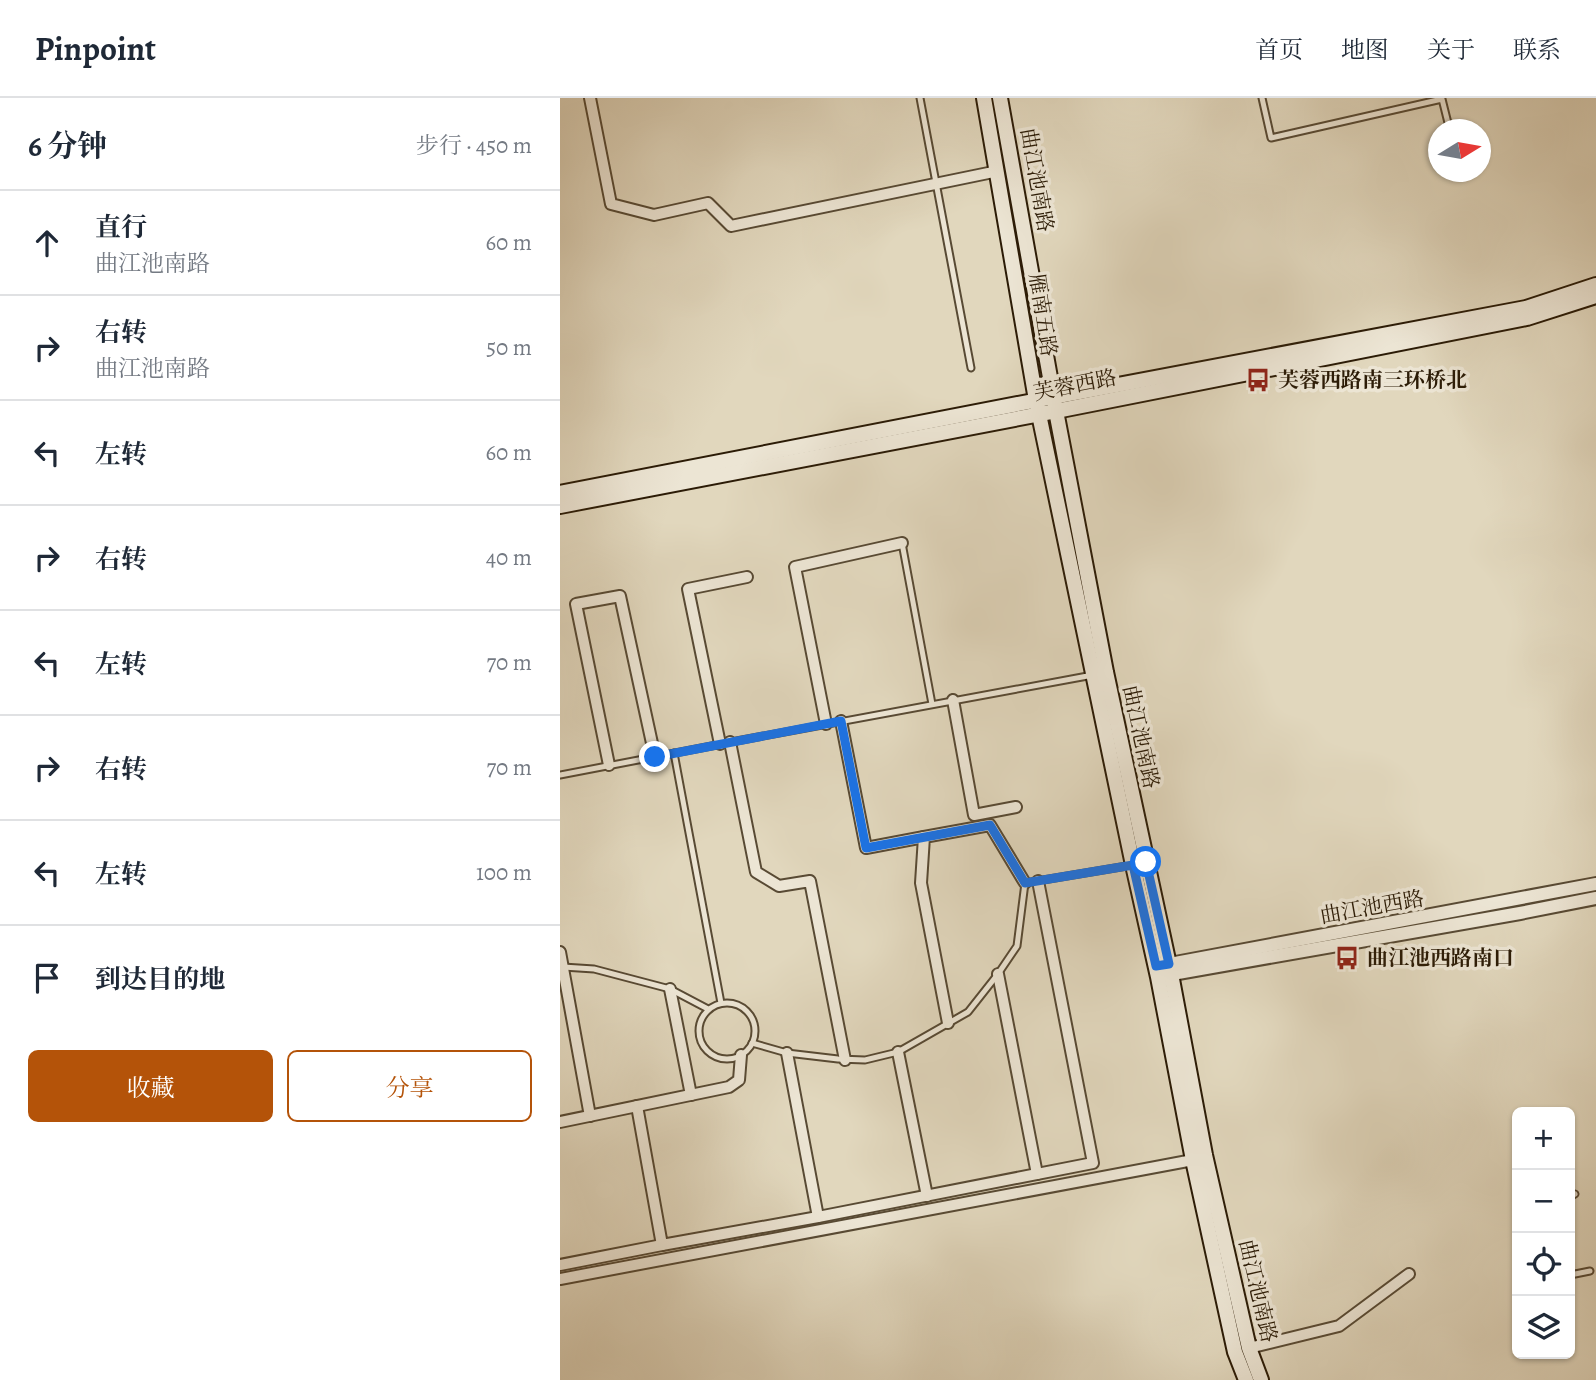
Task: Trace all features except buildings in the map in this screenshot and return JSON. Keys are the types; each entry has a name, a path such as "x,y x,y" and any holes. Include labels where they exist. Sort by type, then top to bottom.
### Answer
{"main road":[{"name":"雁南五路","path":"984,98 1037,407"},
{"name":"曲江池南路","path":"1000,98 1055,404 1163,970 1193,1160 1235,1352 1246,1380"},
{"name":"芙蓉西路","path":"1055,404 1527,308 1596,285"},
{"name":"芙蓉西路","path":"560,493 1527,318 1596,296"},
{"name":"曲江池南路","path":"1037,407 1133,865 1163,970 1249,1348 1261,1380"},
{"name":"芙蓉西路","path":"560,506 1037,407"}],"street":[{"path":"590,98 611,204 654,215 708,203 731,226 998,171"},
{"path":"826,724 795,566 902,543"},
{"path":"747,577 688,589 757,872 779,886 810,881 845,1059"},
{"path":"609,765 576,604 620,596 655,757"},
{"path":"953,700 974,815 1016,807"},
{"path":"841,721 866,848 990,825 1025,883"},
{"path":"924,837 921,883 948,1023"},
{"path":"560,1265 1093,1163 1038,881"},
{"name":"曲江池西路","path":"1163,970 1596,884"},
{"name":"曲江池西路","path":"1163,970 1520,913 1596,898"},
{"path":"560,952 590,1116"},
{"path":"998,974 1037,1174"},
{"path":"670,989 691,1095"},
{"path":"898,1052 927,1196"},
{"path":"787,1053 818,1217"},
{"path":"560,1122 729,1087 739,1080 741,1055"},
{"path":"637,1106 662,1245"},
{"path":"560,1279 1193,1160"},
{"path":"1249,1348 1339,1326 1409,1274"}],"lane":[{"path":"920,98 971,368"},
{"path":"1262,98 1271,138 1442,99 1447,119"},
{"path":"902,543 932,704"},
{"path":"560,775 1093,675"},
{"path":"674,753 721,1003"},
{"path":"752,1043 787,1053 845,1059 865,1060 898,1052 968,1012 998,974 1017,946 1025,883 1133,865"},
{"path":"561,967 594,969 670,989 708,1009"},
{"path":"721,1003 736,1004 748,1012 754,1023 755,1033 747,1051 726,1059 709,1053 702,1045 698,1029 702,1016 708,1009 721,1003"},
{"path":"1575,1274 1590,1271"}],"place":[{"name":"芙蓉西路南三环桥北","path":"1258,380"},
{"name":"曲江池西路南口","path":"1347,958"}],"route":[{"path":"655,757 841,721 866,848 990,825 1025,883 1133,865 1156,966 1169,964 1146,862"}]}
